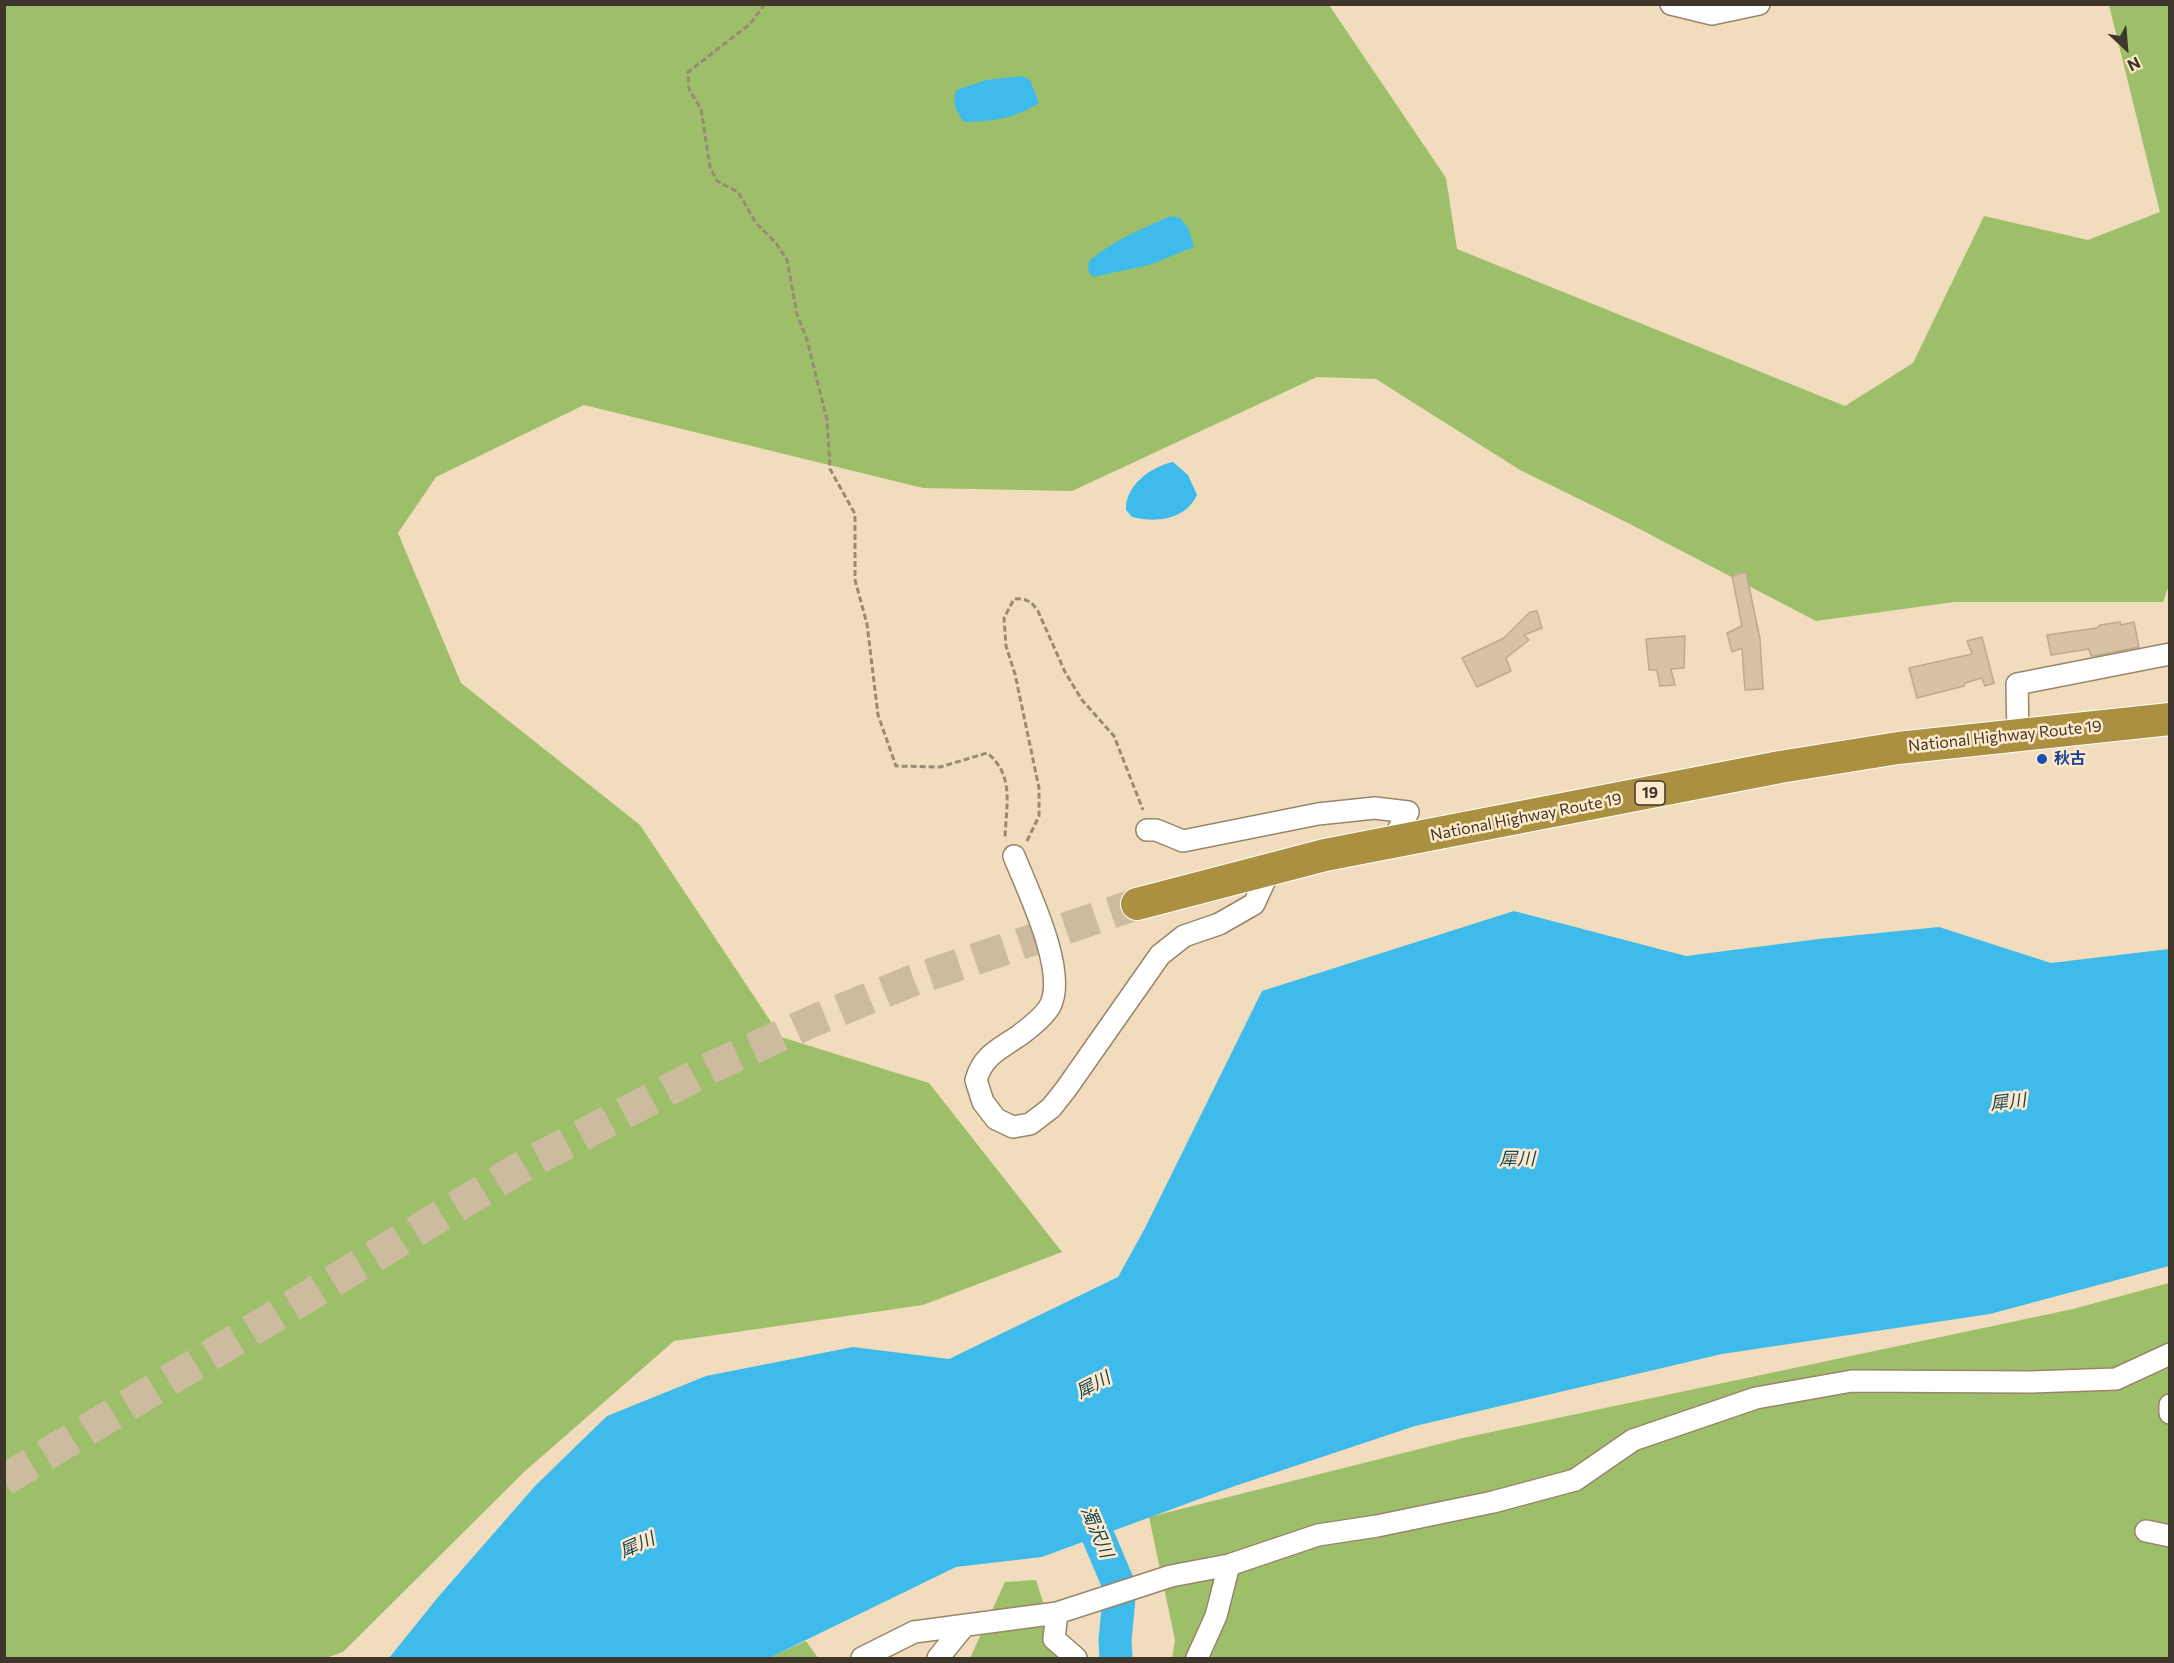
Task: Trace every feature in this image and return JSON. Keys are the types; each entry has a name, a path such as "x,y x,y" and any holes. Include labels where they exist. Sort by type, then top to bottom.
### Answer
{"highway":[{"name":"National Highway Route 19","path":"1137,904 1270,869 1392,842 1780,767 1898,748 2169,718"}],"street":[{"path":"1671,4 1712,14 1759,4"},
{"path":"2018,735 2017,684 2169,654"},
{"path":"1147,830 1156,830 1183,841 1329,812 1375,808 1408,812 1392,842"},
{"path":"1014,856 1039,918 1056,972 1050,1006 1019,1036 987,1056 976,1080 989,1111 996,1119 1013,1126 1030,1124 1051,1108 1099,1045 1146,971 1160,955 1184,936 1219,924 1254,904 1270,869"},
{"path":"862,1659 914,1632 1057,1612 1171,1576 1228,1564 1318,1535 1377,1526 1493,1502 1575,1480 1633,1440 1756,1398 1852,1381 2031,1382 2116,1379 2169,1354"},
{"path":"2169,1405 2169,1413"},
{"path":"2146,1531 2169,1536"},
{"path":"1197,1659 1216,1616 1228,1564"},
{"path":"1057,1612 1054,1639 1076,1659"},
{"path":"939,1659 965,1625"}],"path":[{"path":"765,4 750,24 688,72 689,89 701,109 710,167 717,181 738,192 756,223 776,243 787,260 797,314 807,340 827,420 830,469 855,514 855,580 867,624 878,715 896,766 940,767 987,753 1000,763 1007,783 1005,838 1014,856 1028,839 1039,816 1039,788 1017,683 1006,646 1004,618 1014,599 1024,598 1032,602 1047,628 1065,672 1082,700 1114,736 1142,805 1147,830"}],"green space":[{"path":"5,5 1329,5 1446,178 1457,249 1845,406 1913,363 1984,216 2088,240 2160,212 2109,5 2169,5 2170,582 2163,602 1954,602 1816,621 1628,523 1520,470 1376,379 1317,377 1072,491 923,488 584,405 436,477 398,533 461,683 640,825 781,1037 929,1083 1062,1252 923,1305 674,1341 524,1472 343,1652 326,1658 5,1658"},
{"path":"2169,1283 2169,1658 1172,1658 1175,1640 1149,1517 1463,1438 2073,1309"},
{"path":"1036,1580 1061,1658 970,1658 1005,1582"},
{"path":"806,1641 818,1658 768,1658"}],"water":[{"path":"1022,76 1030,80 1039,103 1003,118 964,122 955,107 956,90 986,80"},
{"path":"1171,216 1180,218 1188,228 1194,247 1149,265 1093,277 1088,271 1089,261 1108,247"},
{"path":"1173,462 1188,475 1197,495 1192,503 1178,515 1169,518 1151,520 1132,517 1126,510 1127,501 1134,486 1156,468"},
{"name":"犀川","path":"1514,911 1686,956 1939,927 2051,963 2169,949 2169,1266 1990,1314 1722,1354 1415,1426 1232,1487 1042,1557 956,1567 769,1658 389,1658 439,1596 535,1486 607,1416 706,1376 853,1347 949,1359 1118,1277 1145,1228 1262,991"}],"building":[{"path":"1746,572 1760,639 1763,689 1745,690 1742,648 1732,652 1727,633 1742,626 1732,576"},
{"path":"1537,611 1542,628 1524,635 1529,640 1506,658 1511,671 1477,687 1462,658 1504,638 1530,612"},
{"path":"2120,622 2121,625 2134,622 2139,647 2094,656 2091,656 2089,649 2051,655 2047,635 2097,628 2100,625"},
{"path":"1685,636 1684,668 1671,669 1675,685 1660,686 1657,670 1649,670 1646,639"},
{"path":"1982,637 1994,683 1985,686 1982,678 1965,683 1964,686 1917,698 1909,668 1972,654 1967,641"}],"waterway":[{"name":"濁沢川","path":"1081,1496 1120,1588 1115,1640 1116,1658"}],"tunnel":[{"path":"4,1480 525,1165 714,1066 813,1021 914,980 1137,904"}],"place":[{"name":"秋古","path":"2042,759"}]}
